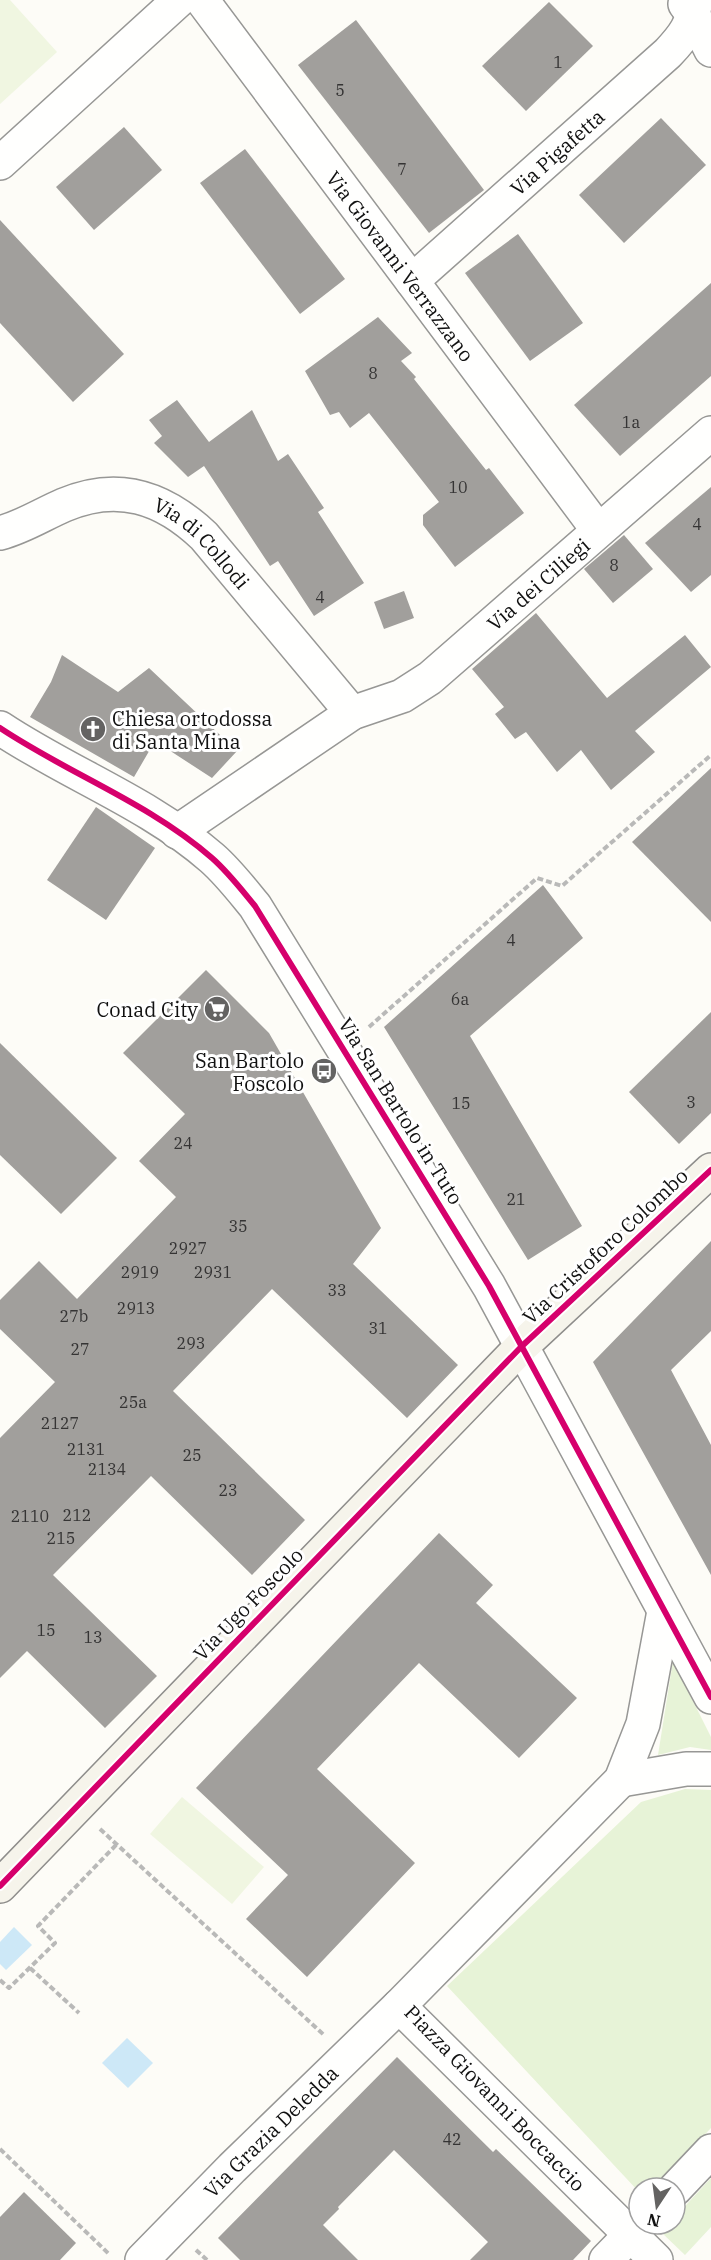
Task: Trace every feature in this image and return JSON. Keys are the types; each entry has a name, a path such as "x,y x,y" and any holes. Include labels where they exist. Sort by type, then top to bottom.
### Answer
{"street":[{"path":"0,163 179,0"},
{"name":"Via Giovanni Verrazzano","path":"202,0 598,530"},
{"path":"695,6 711,50"},
{"name":"Via Pigafetta","path":"412,281 668,53 685,34 695,6"},
{"name":"Via dei Ciliegi","path":"177,832 352,713 402,696 430,678 711,433"},
{"name":"Via di Collodi","path":"0,533 64,505 91,496 106,494 141,497 156,501 183,517 204,536 352,713"},
{"name":"Via San Bartolo in Tuto","path":"0,728 119,794 195,844 221,867 255,906 477,1267 522,1346 664,1611"},
{"name":"Via Cristoforo Colombo","path":"522,1346 711,1170"},
{"name":"Via Ugo Foscolo","path":"0,1886 522,1346"},
{"path":"664,1611 711,1697"},
{"name":"Piazza Giovanni Boccaccio","path":"627,2221 399,2006 621,1780 643,1724 664,1611"},
{"path":"621,1780 675,1770 711,1770"},
{"name":"Via Grazia Deledda","path":"142,2260 232,2168 399,2006"},
{"path":"687,2176 711,2151"},
{"path":"606,2260 629,2236"},
{"name":"Piazza Giovanni Boccaccio","path":"641,2236 656,2260"}],"path":[{"path":"363,1018 368,1027 537,878 562,886 711,754"},
{"path":"75,1807 346,2056"},
{"path":"0,1980 9,1989 55,1943 38,1926 117,1844"},
{"path":"30,1968 79,2013"},
{"path":"0,2149 115,2260"}],"green space":[{"path":"0,0 10,0 57,52 0,104"},
{"path":"673,1661 711,1737 711,1750 690,1747 658,1755"},
{"path":"685,1789 711,1790 711,2128 665,2176 627,2176 627,2179 447,1986 641,1802"},
{"path":"182,1797 264,1867 232,1904 150,1834"},
{"path":"711,2178 711,2227 685,2255 665,2236 687,2236 687,2204"}],"water":[{"path":"14,1927 32,1945 6,1970 0,1964 0,1942"},
{"path":"127,2038 153,2063 128,2088 102,2063"}],"building":[{"path":"549,2 593,46 526,111 482,66"},
{"path":"356,20 484,190 429,233 298,65"},
{"path":"661,118 706,165 624,243 579,195"},
{"path":"124,127 162,170 94,230 56,187"},
{"path":"245,149 345,279 300,314 200,183"},
{"path":"0,220 124,354 73,402 0,323"},
{"path":"518,234 583,323 530,361 465,273"},
{"path":"711,283 711,376 620,456 574,405"},
{"path":"378,317 412,353 401,361 416,377 414,379 486,470 489,468 524,513 455,567 423,525 423,515 439,502 369,413 350,428 339,412 330,415 305,371"},
{"path":"177,400 209,442 252,410 278,461 288,454 324,508 318,512 364,583 314,616 278,561 270,566 204,466 188,477 154,443 162,436 149,420"},
{"path":"711,487 711,575 691,592 645,543"},
{"path":"624,535 653,569 613,603 584,569"},
{"path":"404,591 414,618 384,629 374,602"},
{"path":"536,613 607,698 685,635 711,667 635,731 655,752 611,790 581,750 557,772 526,732 515,739 495,714 504,707 472,669"},
{"path":"62,655 118,692 149,668 237,751 212,778 155,741 134,777 30,717 51,682"},
{"path":"711,768 711,922 632,842"},
{"path":"96,807 155,848 106,920 47,880"},
{"path":"543,885 583,938 470,1036 582,1226 528,1260 384,1027"},
{"path":"206,970 269,1033 381,1228 353,1264 458,1365 407,1418 272,1289 173,1391 305,1520 252,1575 151,1476 53,1575 157,1676 105,1728 27,1651 0,1678 0,1438 55,1382 0,1329 0,1300 39,1261 77,1299 176,1197 139,1161 185,1114 123,1053"},
{"path":"711,1012 711,1113 679,1144 629,1092"},
{"path":"0,1043 117,1158 61,1214 0,1155"},
{"path":"711,1241 711,1331 671,1370 711,1445 711,1575 593,1362"},
{"path":"439,1533 493,1585 476,1603 577,1698 519,1758 419,1663 317,1769 415,1863 307,1977 246,1919 288,1875 196,1788"},
{"path":"397,2057 493,2152 496,2149 591,2241 573,2260 470,2260 488,2242 394,2150 323,2225 358,2260 240,2260 218,2238"},
{"path":"24,2192 76,2243 60,2260 0,2260 0,2217"}],"cycle path":[{"path":"0,728 26,745 135,805 188,839 224,869 255,906 489,1286 711,1697"},
{"path":"0,1886 522,1346 711,1170"}],"place":[{"name":"Chiesa ortodossa di Santa Mina","path":"93,729"},
{"name":"Conad City","path":"217,1009"},
{"name":"San Bartolo Foscolo","path":"324,1071"}]}
